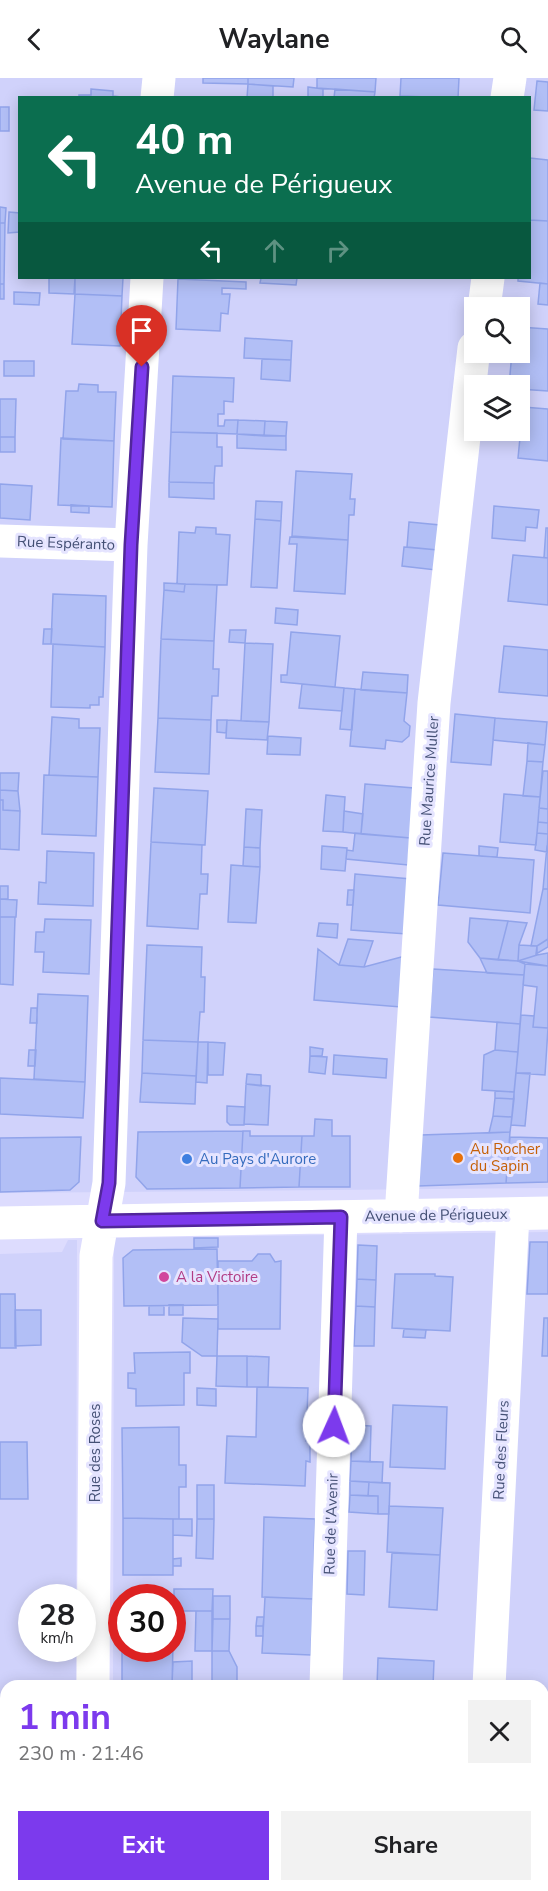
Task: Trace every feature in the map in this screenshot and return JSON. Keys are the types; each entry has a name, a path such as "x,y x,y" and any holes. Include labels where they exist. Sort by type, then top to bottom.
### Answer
{"street":[{"path":"158,96 159,78"},
{"path":"507,96 510,78"},
{"name":"Rue des Roses","path":"93,1680 96,1256 109,1183 131,545 147,279"},
{"path":"486,297 489,279"},
{"name":"Rue Maurice Muller","path":"401,1216 434,704 472,363"},
{"name":"Rue Espéranto","path":"0,541 131,545"},
{"name":"Avenue de Périgueux","path":"0,1222 548,1213"},
{"name":"Rue des Fleurs","path":"489,1680 513,1214"},
{"name":"Rue de l'Avenir","path":"326,1680 341,1217"}],"shaded area":[{"path":"0,78 548,78 548,1188 0,1193"},
{"path":"548,1232 548,1680 113,1680 113,1662 186,1662 186,1584 113,1584 114,1238"},
{"path":"68,1240 77,1240 76,1584 18,1584 18,1662 76,1662 76,1680 0,1680 0,1254 62,1252"}],"building":[{"path":"203,78 248,78 248,84 203,83"},
{"path":"248,78 294,78 293,87 248,84"},
{"path":"317,78 376,78 375,92 317,88"},
{"path":"401,78 459,78 458,96 400,96"},
{"path":"537,81 548,82 548,111 534,110"},
{"path":"248,84 273,86 273,96 247,96"},
{"path":"308,87 323,89 323,96 308,96"},
{"path":"91,89 113,91 113,96 79,96 91,95"},
{"path":"335,89 375,92 374,96 334,96"},
{"path":"0,107 9,107 9,131 0,131"},
{"path":"531,158 548,160 548,221 531,220"},
{"path":"0,207 6,208 5,223 0,223"},
{"path":"9,212 18,213 18,232 8,233"},
{"path":"531,220 548,221 548,284 518,281 518,279 531,279"},
{"path":"0,223 5,223 4,284 0,284"},
{"path":"49,279 75,279 74,294 49,293"},
{"path":"75,279 123,279 122,296 75,294"},
{"path":"178,279 246,282 246,289 222,288 222,294 230,294 228,314 221,313 220,331 176,329"},
{"path":"261,279 297,279 296,285 260,283"},
{"path":"540,283 548,284 548,305 538,304"},
{"path":"0,284 4,284 4,299 0,299"},
{"path":"14,292 40,293 39,305 14,304"},
{"path":"75,294 122,296 120,346 72,344"},
{"path":"530,328 548,329 548,391 530,390 530,375 510,375 511,363 530,363"},
{"path":"245,338 292,341 291,360 244,358"},
{"path":"262,359 291,360 290,381 261,379"},
{"path":"4,361 34,361 34,376 4,376"},
{"path":"173,376 234,378 233,402 224,401 224,414 218,414 218,426 224,426 225,420 238,420 237,434 171,432"},
{"path":"79,384 98,385 98,392 116,392 114,441 63,439 66,391 78,391"},
{"path":"0,399 16,399 15,437 0,437"},
{"path":"530,408 548,409 548,461 518,458 520,441 530,441"},
{"path":"238,420 265,421 264,436 237,434"},
{"path":"265,421 287,422 286,436 264,436"},
{"path":"171,432 217,433 217,447 222,447 222,466 215,466 214,483 169,482"},
{"path":"237,434 286,436 286,450 237,448"},
{"path":"0,437 15,437 15,452 0,452"},
{"path":"61,438 114,441 112,507 58,505"},
{"path":"296,471 352,474 350,499 355,499 354,515 349,515 348,540 292,536"},
{"path":"169,482 214,483 214,499 169,497"},
{"path":"0,484 32,486 30,520 0,518"},
{"path":"256,501 282,502 281,521 255,519"},
{"path":"71,505 89,506 89,513 71,512"},
{"path":"494,506 539,510 537,528 526,527 525,541 492,538"},
{"path":"255,519 281,521 277,588 251,587"},
{"path":"409,522 440,525 438,550 407,547"},
{"path":"196,527 216,528 216,534 230,535 227,585 177,584 179,532 195,533"},
{"path":"546,528 548,528 548,558 544,558"},
{"path":"290,537 348,540 345,594 294,591 297,544 289,544"},
{"path":"404,547 438,550 436,570 402,566"},
{"path":"513,555 548,558 548,605 508,601"},
{"path":"164,583 185,584 184,592 164,590"},
{"path":"185,584 217,585 214,641 161,639 164,590 184,592"},
{"path":"53,594 106,596 105,647 51,644"},
{"path":"276,608 298,610 297,625 275,623"},
{"path":"44,629 52,629 51,644 43,644"},
{"path":"230,630 246,630 245,643 229,642"},
{"path":"291,632 340,636 335,687 281,682 281,675 287,675"},
{"path":"161,639 214,641 213,669 219,669 218,696 212,696 211,720 158,718"},
{"path":"245,643 273,644 269,722 241,721"},
{"path":"53,644 105,647 103,697 99,697 99,705 90,705 90,708 51,707"},
{"path":"504,646 548,650 548,696 499,692"},
{"path":"363,672 408,675 407,693 361,690"},
{"path":"302,684 344,688 342,711 299,708"},
{"path":"344,688 355,689 352,730 340,729"},
{"path":"355,689 407,693 404,721 410,726 409,736 402,742 386,740 385,749 350,746"},
{"path":"455,714 495,718 491,765 451,762"},
{"path":"52,717 79,719 79,728 100,728 98,777 49,775"},
{"path":"158,718 211,720 209,774 155,772"},
{"path":"495,718 547,722 545,745 493,740"},
{"path":"217,720 227,720 226,733 217,732"},
{"path":"227,720 269,722 267,740 226,738"},
{"path":"268,736 301,738 300,755 267,754"},
{"path":"528,743 545,745 543,762 527,761"},
{"path":"527,761 543,762 540,797 523,796"},
{"path":"543,771 548,771 548,809 539,808"},
{"path":"0,773 19,773 18,791 0,790"},
{"path":"44,775 98,777 96,836 42,834"},
{"path":"365,784 414,788 410,838 361,834"},
{"path":"154,788 208,791 205,845 151,842"},
{"path":"0,790 18,791 20,811 3,810"},
{"path":"504,794 540,797 536,845 500,842"},
{"path":"326,795 345,797 343,832 323,831"},
{"path":"0,800 3,800 3,810 20,811 19,850 0,849"},
{"path":"539,808 548,809 548,823 538,822"},
{"path":"246,809 262,810 260,848 244,847"},
{"path":"344,811 363,814 361,834 343,832"},
{"path":"538,822 548,823 548,834 537,833"},
{"path":"355,833 410,838 408,865 346,859 347,850 353,851"},
{"path":"537,833 548,834 547,852 535,850"},
{"path":"151,842 202,845 201,874 208,874 207,894 200,894 198,929 147,926"},
{"path":"322,846 347,848 345,871 321,869"},
{"path":"479,846 498,848 497,857 479,856"},
{"path":"547,846 548,889 543,889"},
{"path":"244,847 260,848 260,867 243,866"},
{"path":"47,851 94,853 93,906 38,904 39,882 46,883"},
{"path":"443,853 534,860 530,913 438,905"},
{"path":"231,865 260,867 256,923 228,922"},
{"path":"355,874 411,879 407,934 351,930"},
{"path":"0,886 8,886 8,899 0,899"},
{"path":"543,889 548,889 548,939 537,946 531,946"},
{"path":"348,890 354,890 353,905 347,905"},
{"path":"0,899 17,900 16,917 0,917"},
{"path":"0,917 15,917 13,985 0,984"},
{"path":"470,918 508,921 498,960 480,958 468,942"},
{"path":"45,919 91,920 89,974 43,972 44,952 35,952 36,932 44,932"},
{"path":"508,921 527,923 519,945 518,961 498,960"},
{"path":"319,923 338,924 337,938 317,936"},
{"path":"348,939 373,941 364,967 339,965"},
{"path":"548,939 548,947 536,954 537,946"},
{"path":"147,945 202,947 201,977 205,977 204,1012 200,1012 198,1042 143,1040"},
{"path":"519,945 537,946 537,955 518,961"},
{"path":"318,949 339,965 364,967 405,956 401,1007 314,1000"},
{"path":"548,953 548,966 518,961 537,955"},
{"path":"480,958 518,961 525,964 524,975 487,973"},
{"path":"525,964 548,966 548,1028 533,1027 537,987 523,985"},
{"path":"433,969 524,975 520,1024 429,1017"},
{"path":"38,994 88,996 85,1082 34,1079"},
{"path":"31,1008 37,1008 37,1023 30,1023"},
{"path":"521,1015 534,1016 533,1027 548,1028 545,1075 516,1073"},
{"path":"497,1022 520,1024 518,1052 495,1050"},
{"path":"143,1040 198,1042 196,1076 142,1073"},
{"path":"198,1042 208,1042 207,1083 196,1082"},
{"path":"208,1042 225,1043 223,1075 208,1075"},
{"path":"310,1047 323,1049 322,1056 310,1056"},
{"path":"29,1050 36,1050 35,1066 28,1066"},
{"path":"495,1050 518,1052 514,1092 482,1090 484,1055"},
{"path":"334,1055 387,1059 386,1078 333,1074"},
{"path":"310,1056 327,1057 325,1074 309,1072"},
{"path":"142,1073 196,1076 195,1104 140,1102"},
{"path":"516,1073 530,1073 525,1126 511,1125"},
{"path":"247,1074 261,1075 261,1086 246,1084"},
{"path":"0,1078 85,1082 83,1118 0,1114"},
{"path":"246,1084 270,1086 268,1125 244,1124"},
{"path":"495,1091 514,1092 514,1099 495,1098"},
{"path":"495,1098 514,1099 512,1117 493,1116"},
{"path":"227,1106 245,1107 244,1125 230,1125 227,1122"},
{"path":"493,1116 512,1117 510,1132 489,1133"},
{"path":"315,1119 332,1120 332,1136 350,1136 350,1187 299,1187 302,1136 314,1136"},
{"path":"243,1131 240,1188 147,1189 136,1177 138,1132"},
{"path":"243,1131 250,1131 250,1136 302,1136 299,1187 240,1188"},
{"path":"510,1132 506,1183 418,1186 421,1135"},
{"path":"81,1137 79,1182 70,1190 0,1192 0,1138"},
{"path":"510,1137 548,1138 548,1182 506,1183"},
{"path":"194,1238 218,1238 218,1247 194,1248"},
{"path":"530,1242 548,1242 548,1294 527,1294"},
{"path":"358,1245 377,1246 376,1280 357,1279"},
{"path":"217,1249 218,1305 124,1306 123,1258 133,1250"},
{"path":"258,1254 270,1254 275,1262 281,1261 280,1329 218,1329 218,1261 252,1261"},
{"path":"395,1274 435,1274 435,1276 453,1277 450,1331 392,1328"},
{"path":"357,1279 376,1280 375,1307 356,1306"},
{"path":"0,1294 15,1294 16,1348 0,1348"},
{"path":"169,1305 183,1305 183,1315 169,1315"},
{"path":"149,1306 164,1306 164,1315 149,1315"},
{"path":"356,1306 375,1307 374,1346 354,1346"},
{"path":"15,1310 41,1310 41,1345 15,1346"},
{"path":"183,1318 218,1319 217,1356 202,1356 182,1342"},
{"path":"544,1318 548,1318 548,1356 542,1356"},
{"path":"404,1329 426,1330 425,1338 403,1337"},
{"path":"190,1352 190,1373 184,1373 184,1405 136,1406 136,1389 128,1388 128,1373 135,1373 134,1353"},
{"path":"217,1356 247,1356 247,1387 216,1386"},
{"path":"247,1356 269,1357 268,1387 247,1387"},
{"path":"257,1387 308,1388 306,1441 310,1441 310,1462 306,1461 305,1486 225,1483 227,1436 256,1437"},
{"path":"197,1388 216,1389 216,1406 197,1405"},
{"path":"393,1405 447,1407 445,1469 390,1467"},
{"path":"352,1425 371,1426 370,1462 351,1461"},
{"path":"179,1427 179,1465 186,1465 186,1487 179,1487 179,1519 123,1518 122,1428"},
{"path":"0,1442 27,1442 28,1499 0,1499"},
{"path":"351,1461 383,1462 382,1483 350,1481"},
{"path":"350,1481 369,1482 368,1496 350,1495"},
{"path":"369,1482 390,1483 389,1514 378,1514 378,1496 368,1496"},
{"path":"197,1485 214,1485 214,1519 197,1519"},
{"path":"350,1495 378,1496 378,1514 349,1512"},
{"path":"389,1506 443,1508 440,1555 387,1552"},
{"path":"264,1517 315,1519 313,1599 262,1597"},
{"path":"123,1518 173,1519 173,1575 123,1575"},
{"path":"173,1519 192,1519 192,1536 173,1535"},
{"path":"197,1519 214,1519 213,1559 196,1558"},
{"path":"348,1551 365,1551 364,1595 347,1594"},
{"path":"392,1553 440,1555 437,1610 389,1607"},
{"path":"181,1558 181,1566 173,1566 173,1559"},
{"path":"186,1589 213,1589 212,1611 186,1611"},
{"path":"213,1596 230,1596 230,1619 213,1619"},
{"path":"265,1597 313,1599 311,1655 262,1653"},
{"path":"196,1611 212,1611 212,1651 195,1651"},
{"path":"257,1617 264,1617 263,1626 256,1626"},
{"path":"213,1619 230,1619 229,1651 212,1651"},
{"path":"256,1626 263,1626 263,1636 256,1636"},
{"path":"212,1651 229,1651 237,1667 237,1680 212,1680"},
{"path":"378,1658 434,1661 433,1680 377,1680"},
{"path":"192,1661 192,1680 172,1680 173,1662"},
{"path":"122,1662 173,1662 172,1680 122,1680"}],"place":[{"name":"Au Rocher du Sapin","path":"458,1158"},
{"name":"Au Pays d'Aurore","path":"187,1159"},
{"name":"A la Victoire","path":"164,1277"}],"route":[{"path":"142,367 131,545 109,1183 102,1221 341,1217 334,1426"}]}
